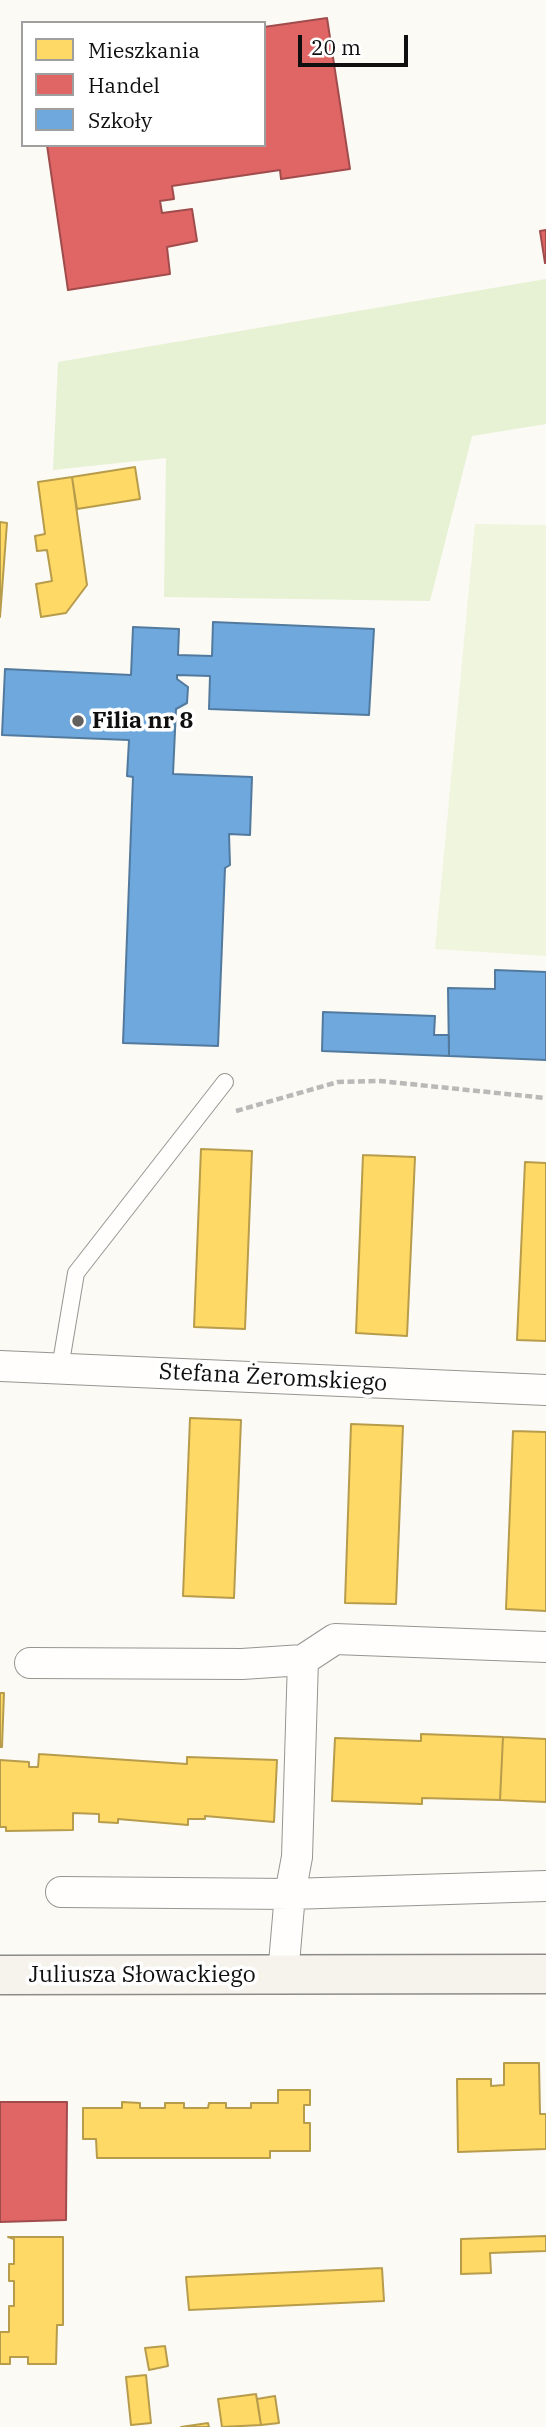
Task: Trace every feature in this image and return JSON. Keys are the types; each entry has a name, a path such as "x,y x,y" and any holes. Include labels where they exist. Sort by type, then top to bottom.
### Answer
{"street":[{"name":"Stefana Żeromskiego","path":"0,1366 546,1391"},
{"path":"30,1662 242,1664 303,1660 335,1639 546,1647"},
{"name":"Juliusza Słowackiego","path":"283,1975 290,1894 297,1857 303,1660"},
{"path":"61,1892 290,1894 546,1886"},
{"name":"Juliusza Słowackiego","path":"0,1975 546,1974"}],"lane":[{"path":"61,1368 76,1273 225,1082"}],"path":[{"path":"189,1127 338,1082 380,1081 546,1098"}],"green space":[{"path":"546,279 546,424 472,436 430,601 164,597 166,458 53,470 58,362"},
{"path":"475,524 546,525 546,956 435,949"}],"building: Mieszkania":[{"path":"135,467 140,499 77,509 72,477"},
{"path":"72,477 87,585 66,613 41,617 36,584 52,581 47,550 37,551 35,536 45,534 38,482"},
{"path":"0,522 7,523 0,617"},
{"path":"201,1149 252,1151 245,1329 194,1327"},
{"path":"363,1155 415,1157 407,1336 356,1333"},
{"path":"525,1162 546,1163 546,1341 517,1340"},
{"path":"190,1418 241,1420 234,1598 183,1596"},
{"path":"351,1424 403,1426 396,1604 345,1603"},
{"path":"513,1431 546,1432 546,1611 506,1609"},
{"path":"0,1693 4,1693 2,1747 0,1747"},
{"path":"421,1734 503,1737 500,1800 422,1798 422,1804 332,1801 335,1738 421,1741"},
{"path":"503,1737 546,1739 546,1802 500,1800"},
{"path":"39,1754 187,1764 187,1757 277,1760 274,1822 205,1816 205,1819 188,1819 188,1825 118,1819 118,1823 99,1822 99,1814 73,1813 73,1830 6,1831 6,1827 0,1827 0,1760 29,1762 29,1767 38,1767"},
{"path":"504,2063 539,2063 540,2114 546,2114 546,2149 458,2152 457,2079 491,2079 491,2086 504,2085"},
{"path":"278,2090 310,2090 310,2105 304,2105 304,2123 310,2123 310,2151 270,2151 270,2158 97,2158 96,2139 83,2139 83,2108 122,2108 122,2102 140,2103 140,2108 165,2108 165,2103 184,2103 184,2108 208,2108 209,2103 226,2103 226,2108 251,2108 251,2103 278,2103"},
{"path":"546,2236 546,2251 490,2253 491,2273 461,2274 461,2239"},
{"path":"8,2237 63,2237 63,2325 57,2325 56,2364 28,2364 28,2357 10,2357 10,2364 0,2364 0,2332 9,2332 9,2306 14,2306 14,2281 9,2281 9,2264 14,2264 14,2239"},
{"path":"382,2268 384,2301 189,2310 186,2277"},
{"path":"165,2346 168,2366 149,2370 145,2348"},
{"path":"146,2375 151,2423 131,2425 126,2377"},
{"path":"256,2394 261,2425 222,2427 218,2399"},
{"path":"275,2396 279,2423 261,2425 257,2399"},
{"path":"208,2423 209,2427 181,2427"}],"building: Handel":[{"path":"327,18 350,169 281,179 280,170 172,186 174,199 160,201 162,213 192,209 197,241 167,247 170,274 68,290 47,147 266,147 266,27"},
{"path":"546,230 546,263 545,263 540,231"},
{"path":"0,2102 67,2102 66,2220 0,2222"}],"building: Szkoły":[{"path":"213,622 374,629 369,715 209,709 210,676 177,675 177,679 188,687 187,703 176,709 173,774 252,777 250,835 229,834 230,865 225,868 218,1046 123,1043 133,777 127,776 129,740 2,735 5,669 131,675 133,627 179,629 178,655 212,656"},
{"path":"495,970 546,972 546,1060 449,1056 448,988 495,989"},
{"path":"323,1012 435,1016 434,1035 449,1035 449,1056 322,1051"}],"place":[{"name":"Filia nr 8","path":"78,721"}]}
